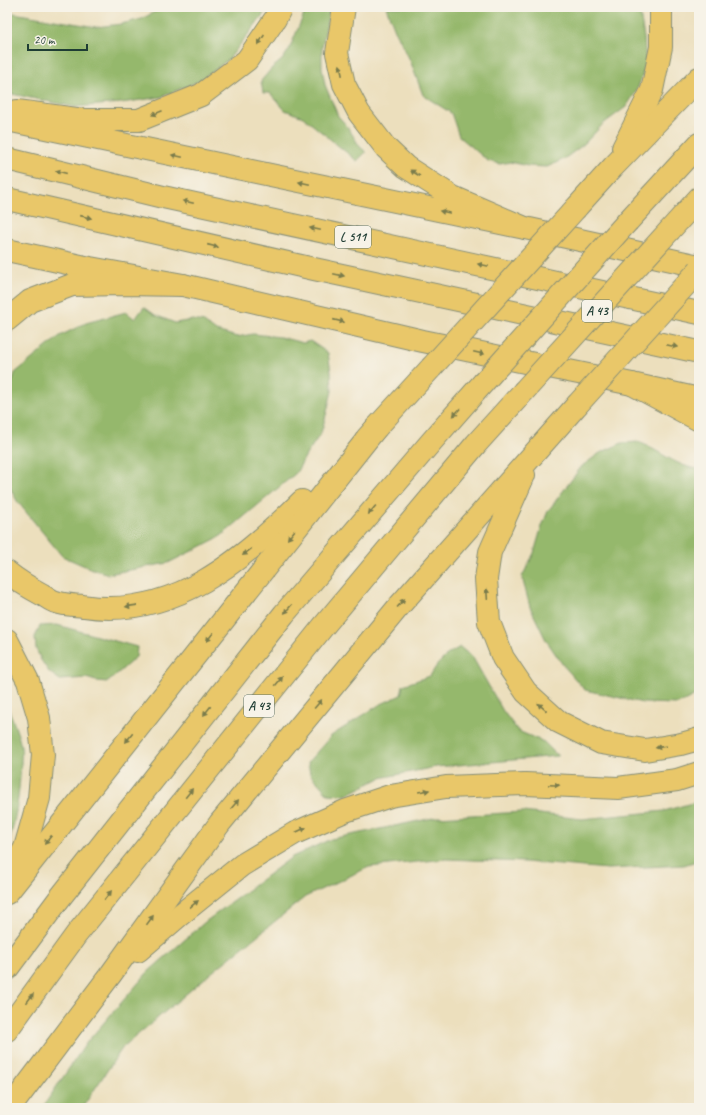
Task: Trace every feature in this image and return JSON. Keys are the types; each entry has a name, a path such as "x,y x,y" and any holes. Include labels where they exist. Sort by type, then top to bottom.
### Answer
{"highway":[{"path":"7,113 17,111 84,120 139,120 201,95 247,60 282,7"},
{"path":"344,7 337,53 344,84 359,113 386,148 406,167 454,197 525,228"},
{"path":"613,167 652,90 662,47 661,7"},
{"path":"7,572 16,580 55,602 94,608 130,607 162,600 192,588 224,570 270,533 376,428 613,167 699,78"},
{"path":"7,120 525,228 699,266"},
{"name":"A 43","path":"7,969 59,898 284,614 483,383 660,185 699,144"},
{"name":"L 511","path":"7,159 163,197 699,312"},
{"name":"A 43","path":"7,1030 76,935 322,628 476,444 699,198"},
{"path":"7,199 322,271 699,352"},
{"path":"7,250 90,268 183,285 423,341 699,399"},
{"path":"10,1108 111,974 220,823 400,605 533,454 699,270"},
{"path":"7,320 30,300 72,285 183,285"},
{"path":"632,384 699,420"},
{"path":"7,893 150,710 376,428"},
{"path":"533,454 490,552 486,579 489,622 503,658 526,692 559,722 601,743 645,750 682,744 699,738"},
{"path":"7,640 28,681 39,718 43,755 39,798 25,848 7,880"},
{"path":"111,974 180,915 242,865 295,833 345,811 390,796 446,787 525,784 618,788 677,780 699,773"}],"green space":[{"path":"163,7 269,7 229,59 199,81 161,97 121,103 75,107 7,93 7,12 96,27 121,24 142,19"},
{"path":"307,7 330,7 322,47 322,68 325,85 338,116 347,126 360,147 366,152 357,161 303,117 285,110 270,93 263,93 261,81 272,68 282,60 289,50"},
{"path":"386,7 639,7 644,38 646,65 637,90 626,107 603,124 584,144 564,159 547,167 528,166 510,162 500,164 488,161 459,136 451,113 423,95 410,60 395,30"},
{"path":"144,307 155,315 175,323 193,320 204,322 216,331 237,337 253,334 280,337 303,343 310,341 328,353 332,391 321,433 296,473 221,536 168,563 108,574 62,556 17,501 7,482 7,401 15,373 60,336 86,323 126,312 135,319"},
{"path":"639,442 676,462 691,468 699,469 699,693 678,704 643,703 585,690 563,665 546,640 530,607 522,577 534,553 548,511 582,466 600,453 622,443"},
{"path":"57,625 137,647 136,657 108,682 86,678 60,680 49,672 41,660 36,649 35,637 40,626"},
{"path":"460,647 473,658 503,711 518,731 544,742 558,756 436,767 380,778 346,795 328,794 310,774 308,762 331,736 379,705 401,695 403,685 430,676 437,665 448,654"},
{"path":"7,705 21,746 21,753 17,806 7,846"},
{"path":"699,801 699,860 684,865 608,869 525,862 446,859 369,867 305,897 211,973 123,1047 82,1108 42,1108 87,1042 148,972 205,922 292,857 331,839 438,817 523,812 582,819 664,811"}]}
